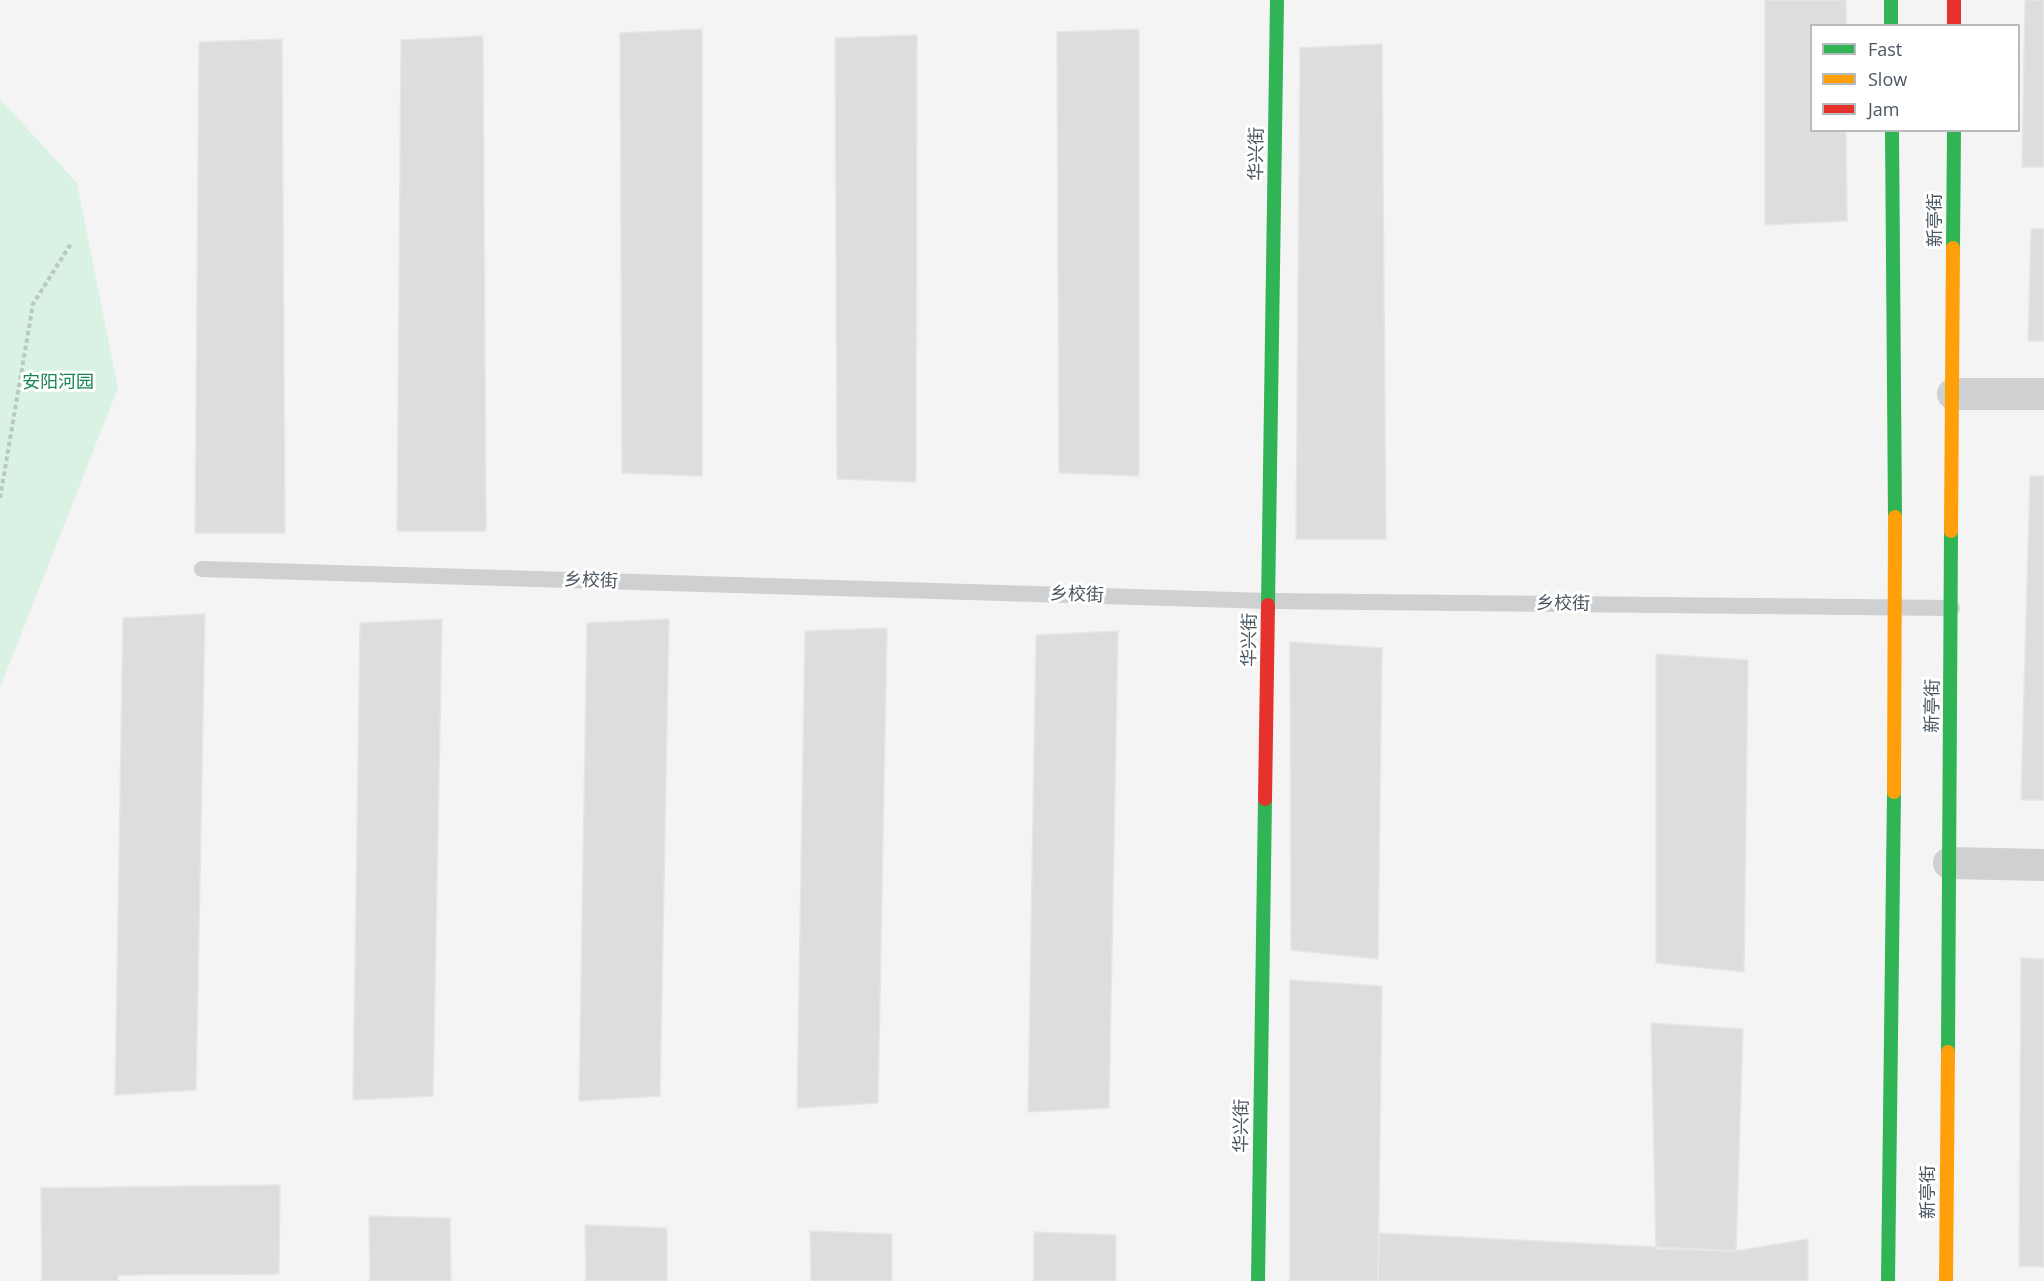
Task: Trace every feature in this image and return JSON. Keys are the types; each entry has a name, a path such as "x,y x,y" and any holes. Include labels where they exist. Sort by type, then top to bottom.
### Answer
{"main road":[{"name":"华兴街","path":"1258,1281 1277,0"},
{"path":"1891,0 1891,24"},
{"path":"1954,0 1954,24"},
{"path":"1888,1281 1896,608 1892,132"},
{"name":"新亭街","path":"1946,1281 1954,132"}],"street":[{"path":"1953,394 2044,394"},
{"path":"1949,864 2044,866"}],"lane":[{"name":"乡校街","path":"202,568 1268,601 1952,608"}],"path":[{"path":"0,498 33,304 72,242"}],"green space":[{"name":"安阳河园","path":"0,99 77,183 118,388 0,688"}],"building":[{"path":"1765,0 1846,0 1846,24 1810,24 1810,132 1846,132 1847,221 1765,225"},
{"path":"2025,0 2044,0 2044,167 2022,167"},
{"path":"702,29 702,476 622,473 620,33"},
{"path":"1139,29 1139,476 1059,473 1057,32"},
{"path":"917,35 916,482 837,479 835,38"},
{"path":"483,36 486,531 397,531 401,40"},
{"path":"282,39 285,533 195,533 199,42"},
{"path":"1382,44 1386,539 1296,539 1300,48"},
{"path":"2031,229 2044,229 2044,341 2028,341"},
{"path":"2030,476 2044,476 2044,800 2021,800"},
{"path":"205,614 196,1090 115,1095 123,618"},
{"path":"442,619 433,1096 353,1100 360,623"},
{"path":"669,619 660,1096 579,1101 587,623"},
{"path":"887,628 878,1103 797,1108 805,631"},
{"path":"1118,631 1109,1108 1028,1112 1036,635"},
{"path":"1290,642 1382,648 1378,959 1291,950"},
{"path":"1656,654 1748,660 1744,972 1656,963"},
{"path":"2021,958 2044,959 2044,1267 2019,1266"},
{"path":"1290,980 1382,986 1378,1281 1290,1281"},
{"path":"1651,1023 1743,1029 1736,1251 1656,1249"},
{"path":"280,1185 279,1274 118,1275 118,1281 42,1281 41,1188"},
{"path":"369,1216 450,1218 451,1281 370,1281"},
{"path":"585,1225 667,1228 667,1281 586,1281"},
{"path":"810,1231 892,1234 892,1281 811,1281"},
{"path":"1034,1232 1116,1235 1116,1281 1034,1281"},
{"path":"1379,1233 1736,1251 1808,1239 1808,1281 1378,1281"}],"traffic: fast":[{"path":"1268,605 1277,0"},
{"path":"1891,0 1891,24"},
{"path":"1892,132 1895,517"},
{"path":"1953,248 1954,132"},
{"path":"1948,1052 1951,531"},
{"path":"1888,1281 1894,792"},
{"path":"1258,1281 1265,799"}],"traffic: slow":[{"path":"1951,531 1953,248"},
{"path":"1894,792 1895,517"},
{"path":"1946,1281 1948,1052"}],"traffic: jam":[{"path":"1954,0 1954,24"},
{"path":"1265,799 1268,605"}]}
